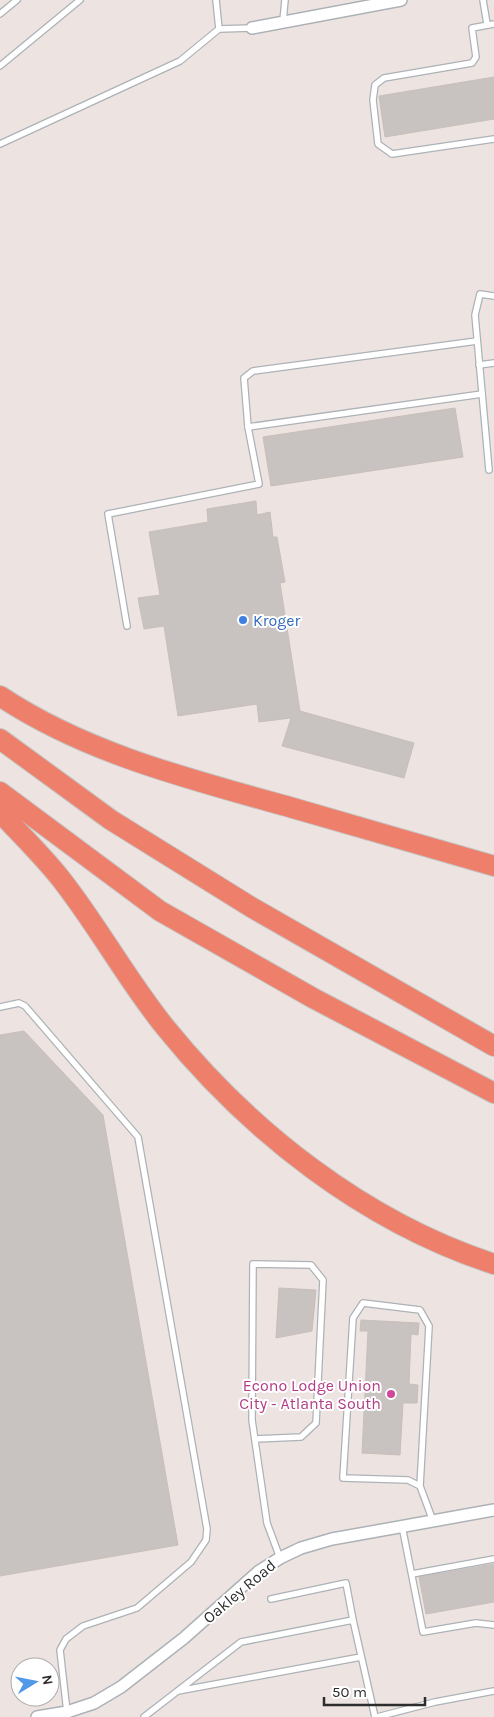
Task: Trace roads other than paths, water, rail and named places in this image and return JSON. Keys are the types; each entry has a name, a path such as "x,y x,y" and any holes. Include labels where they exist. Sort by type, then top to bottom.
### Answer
{"highway":[{"path":"0,696 23,711 80,741 219,788 494,866"},
{"path":"0,739 111,820 251,907 494,1046"},
{"path":"0,792 160,911 313,998 494,1093"},
{"path":"0,812 61,879 164,1026 214,1084 261,1128 332,1182 397,1222 466,1255 494,1264"}],"street":[{"path":"252,28 401,0"},
{"name":"Oakley Road","path":"37,1717 67,1712 94,1703 121,1687 184,1638 258,1572 280,1558 301,1548 332,1539 494,1510"}],"lane":[{"path":"0,14 17,0"},
{"path":"0,66 80,0"},
{"path":"216,0 220,28"},
{"path":"282,21 284,0"},
{"path":"483,0 487,24"},
{"path":"494,24 472,28 476,57 472,63 384,78 375,85 372,100 378,144 392,154 494,139"},
{"path":"0,144 180,61 220,28 252,28"},
{"path":"489,470 475,315 480,294 494,296"},
{"path":"127,626 108,514 259,484 248,427 244,378 253,371 477,341"},
{"path":"480,365 494,363"},
{"path":"248,427 482,394"},
{"path":"0,1007 19,1003 25,1006 138,1137 207,1529 206,1540 191,1562 136,1608 84,1626 66,1639 60,1650 67,1712"},
{"path":"254,1439 302,1437 316,1423 323,1280 311,1265 253,1264 252,1420 254,1439 266,1522 280,1558"},
{"path":"420,1486 408,1480 343,1478 353,1318 363,1303 420,1310 429,1326 420,1486 433,1521"},
{"path":"402,1526 423,1632 476,1624 494,1625"},
{"path":"412,1574 494,1558"},
{"path":"271,1599 346,1583 360,1657 376,1717 435,1702 494,1691"},
{"path":"144,1717 241,1642 353,1620"},
{"path":"175,1692 360,1657"}],"place":[{"name":"Kroger","path":"243,620"},
{"name":"Econo Lodge Union City - Atlanta South","path":"391,1394"}]}
